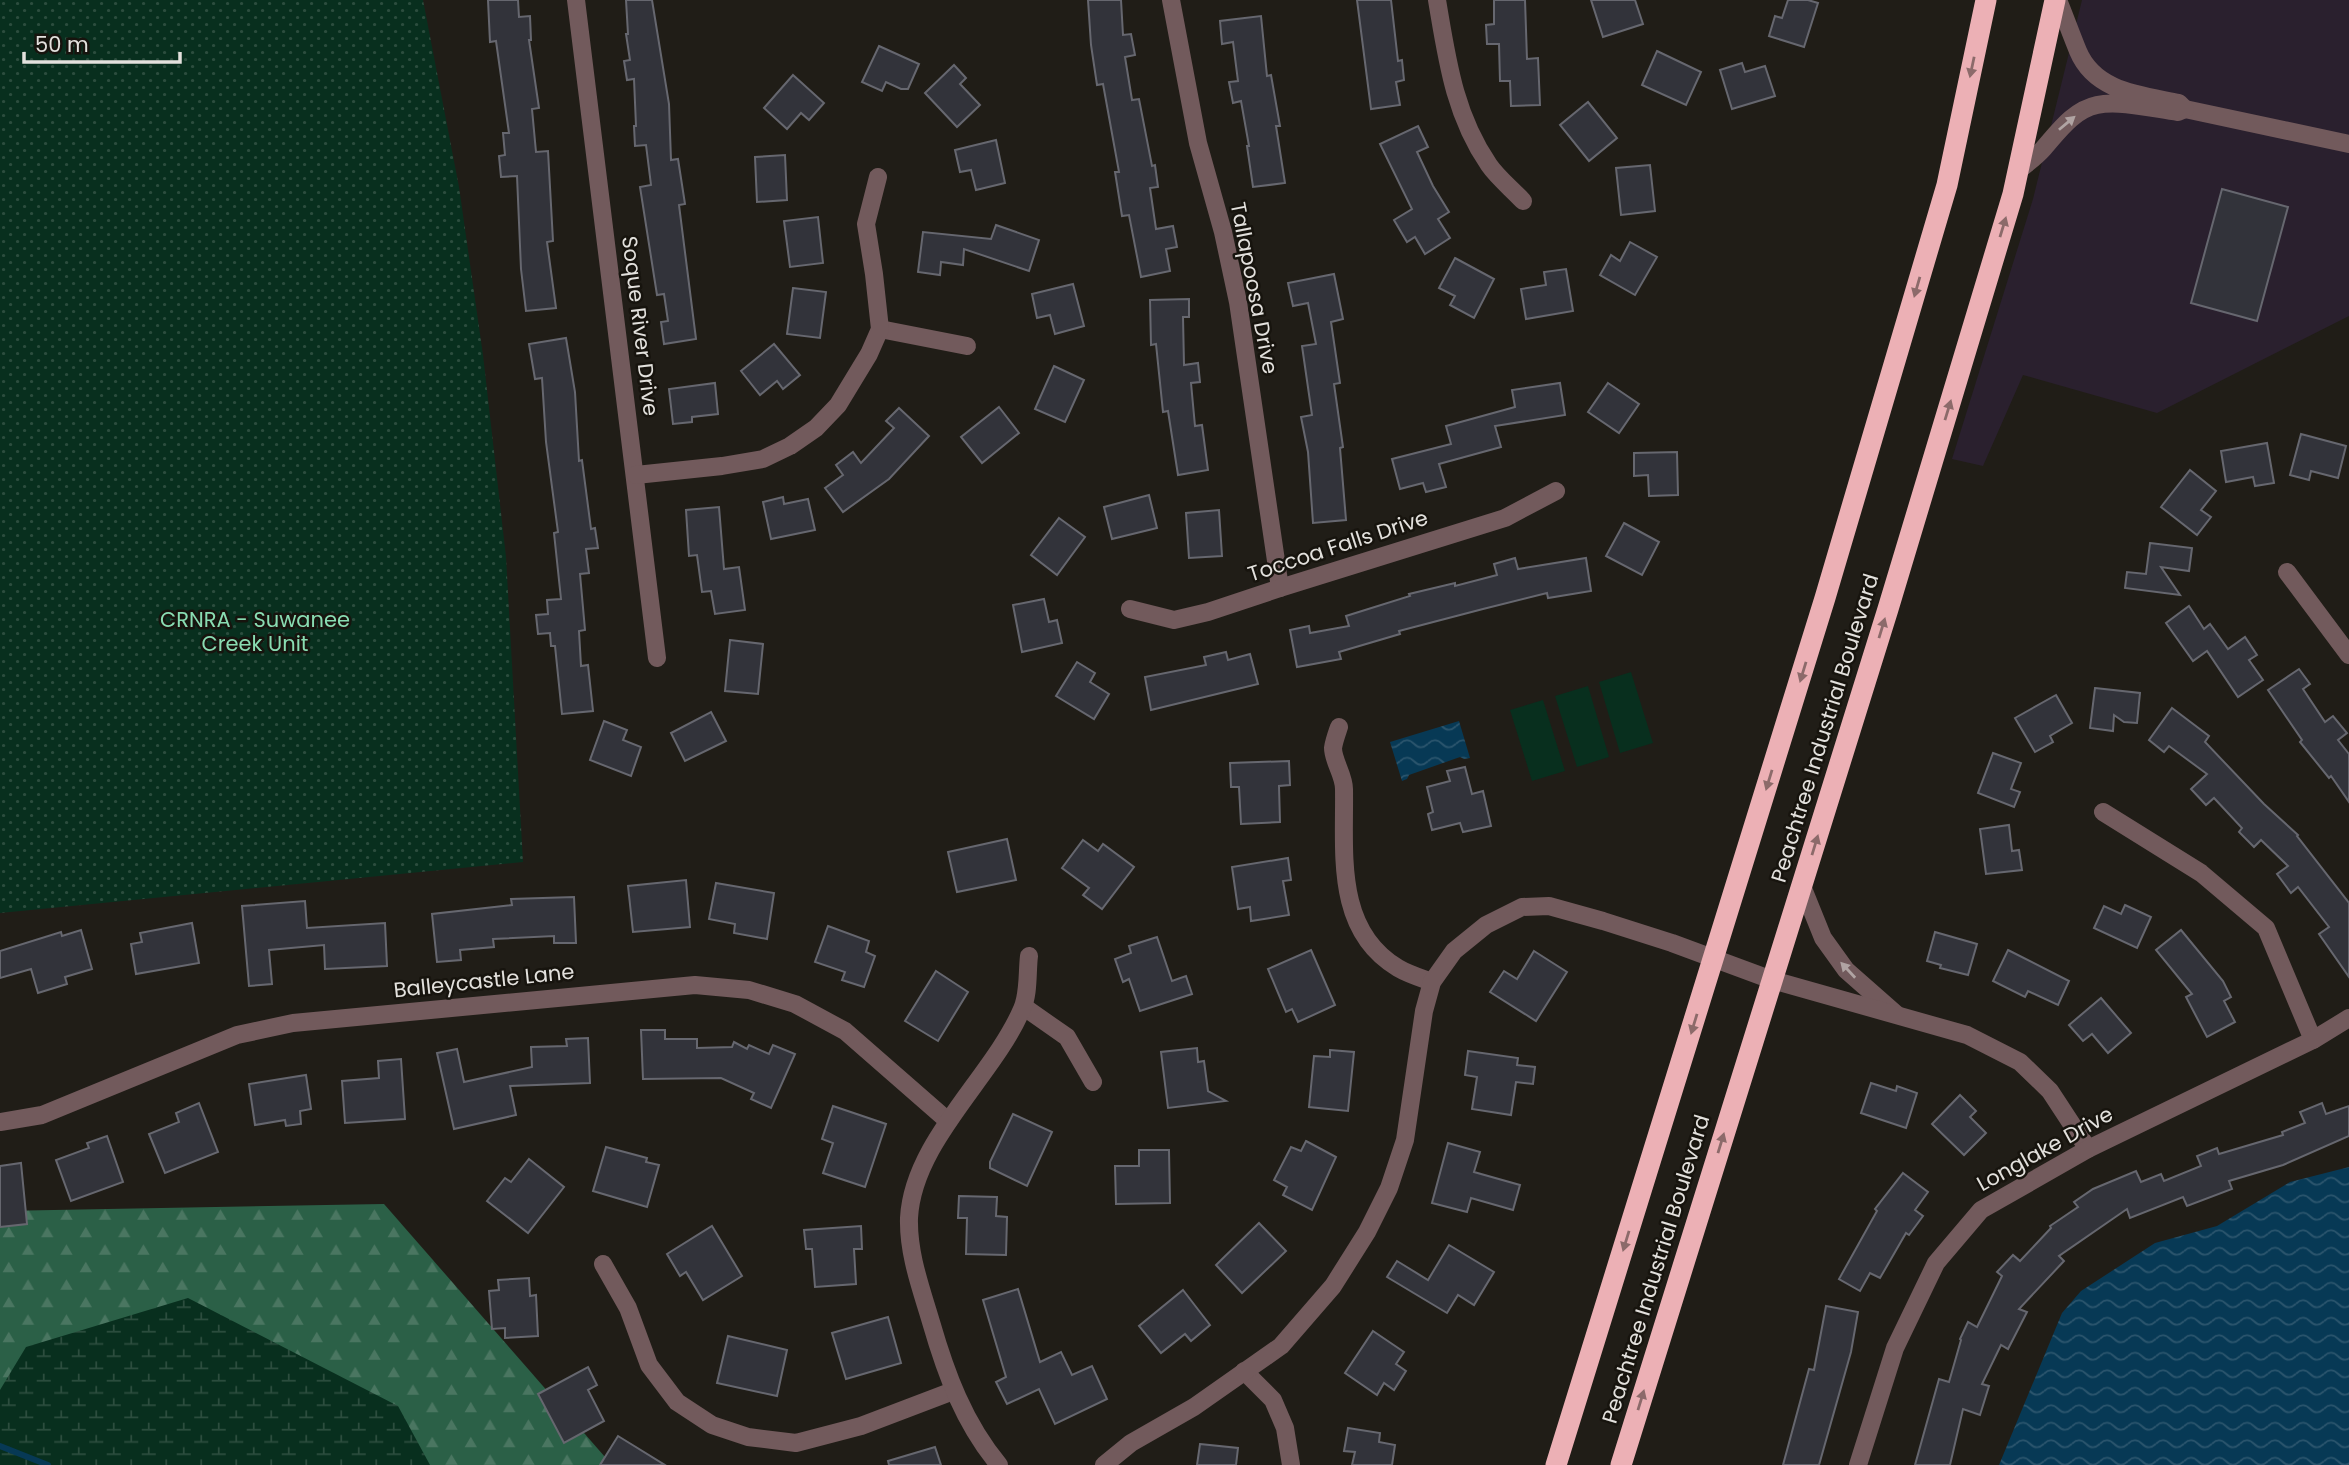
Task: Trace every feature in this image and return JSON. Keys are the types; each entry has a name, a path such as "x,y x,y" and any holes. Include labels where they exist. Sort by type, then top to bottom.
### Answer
{"highway":[{"name":"Peachtree Industrial Boulevard","path":"1556,1465 1829,586 1947,186 1986,0"},
{"name":"Peachtree Industrial Boulevard","path":"1621,1465 1892,596 2013,194 2056,0"}],"street":[{"name":"Soque River Drive","path":"576,0 657,659"},
{"name":"Tallapoosa Drive","path":"1171,0 1198,144 1223,232 1238,302 1280,588"},
{"path":"1437,0 1450,81 1467,125 1490,167 1523,201"},
{"path":"2056,0 2078,52 2098,76 2117,90 2179,103 2185,109 2349,144"},
{"path":"2018,171 2042,151 2059,129 2075,116 2096,105 2114,104 2178,112 2185,109"},
{"path":"636,475 762,459 790,446 816,428 838,405 869,354 880,329 866,224 878,177"},
{"path":"880,329 967,346"},
{"name":"Toccoa Falls Drive","path":"1130,609 1174,620 1208,612 1505,518 1556,491"},
{"path":"2287,572 2349,655"},
{"path":"1339,727 1333,748 1344,781 1345,874 1348,899 1356,923 1373,947 1398,968 1432,982"},
{"path":"2103,812 2201,873 2266,928 2313,1040"},
{"path":"1802,886 1823,938 1846,970 1898,1016"},
{"path":"1104,1465 1131,1443 1194,1407 1281,1346 1333,1286 1367,1232 1389,1188 1405,1140 1424,1011 1432,982 1454,951 1486,925 1522,908 1549,906 1672,943 1772,980 1967,1035 2020,1062 2050,1091 2088,1149"},
{"path":"999,1465 984,1446 953,1391 914,1268 909,1216 918,1178 948,1121 990,1064 1024,1007 1029,956"},
{"name":"Balleycastle Lane","path":"0,1122 41,1115 237,1035 293,1023 695,985 748,990 795,1004 845,1031 948,1121"},
{"path":"1024,1007 1067,1037 1093,1082"},
{"name":"Longlake Drive","path":"1858,1465 1895,1348 1936,1264 1980,1210 2088,1149 2313,1040 2349,1018"},
{"path":"603,1264 628,1308 649,1365 677,1402 712,1425 748,1437 796,1443 861,1426 953,1391"},
{"path":"1244,1371 1273,1401 1285,1428 1291,1465"}],"shaded area":[{"path":"2082,0 2349,0 2349,316 2157,413 2023,375 1983,466 1952,459 2033,199"}],"green space":[{"name":"CRNRA - Suwanee Creek Unit","path":"0,0 423,0 459,187 483,355 506,557 523,862 0,913"},
{"path":"1631,672 1653,743 1620,753 1599,682"},
{"path":"1588,686 1609,757 1577,767 1555,696"},
{"path":"1543,700 1565,771 1532,781 1510,710"},
{"path":"384,1204 612,1465 0,1465 0,1211"},
{"path":"188,1298 398,1406 430,1465 0,1465 0,1390 26,1347"}],"water":[{"path":"1459,721 1470,758 1460,757 1409,775 1402,781 1390,742"},
{"path":"2349,1167 2349,1465 1999,1465 2062,1313 2081,1291 2155,1243 2217,1226 2290,1182"}],"building":[{"path":"488,0 518,0 519,17 530,16 529,40 539,108 532,109 536,152 548,151 553,241 547,242 556,308 526,311 521,269 517,176 501,177 499,156 505,155 503,133 509,133 496,41 490,42"},
{"path":"626,0 652,0 669,104 671,160 678,159 685,204 679,205 696,339 664,344 661,322 668,321 664,294 657,295 640,187 651,185 646,145 635,146 634,79 627,80 624,61 630,60 626,34"},
{"path":"1088,0 1121,0 1123,35 1131,34 1135,55 1125,57 1132,100 1139,99 1152,166 1155,165 1158,187 1150,188 1156,229 1173,226 1177,247 1166,249 1170,271 1141,277 1129,215 1122,216 1115,172 1119,172 1103,84 1097,85"},
{"path":"1357,0 1391,0 1398,61 1402,60 1404,80 1396,82 1400,105 1371,109"},
{"path":"1494,0 1525,0 1527,59 1538,58 1540,105 1511,106 1510,81 1500,81 1499,44 1487,44 1486,25 1494,24"},
{"path":"1591,0 1635,0 1643,24 1603,37"},
{"path":"1788,0 1818,3 1804,47 1769,36 1775,16 1782,18"},
{"path":"1261,16 1267,76 1271,75 1280,126 1276,126 1285,183 1253,187 1241,101 1233,103 1229,82 1238,81 1233,42 1222,44 1220,21"},
{"path":"879,46 919,64 908,89 901,89 886,82 882,91 862,82"},
{"path":"1657,51 1701,72 1686,105 1642,85"},
{"path":"1742,63 1745,72 1765,66 1775,96 1732,109 1720,70"},
{"path":"954,65 966,78 960,84 980,105 957,127 925,93"},
{"path":"793,75 824,103 809,120 801,113 787,129 764,108"},
{"path":"1588,102 1617,138 1589,161 1560,125"},
{"path":"1418,126 1428,147 1417,152 1449,212 1438,219 1450,238 1425,254 1415,237 1407,242 1394,220 1412,209 1380,144"},
{"path":"996,140 1005,183 976,190 971,170 960,172 955,150"},
{"path":"785,155 787,200 757,202 755,157"},
{"path":"1650,165 1655,211 1621,215 1616,168"},
{"path":"2222,189 2288,207 2257,321 2191,303"},
{"path":"818,217 823,263 790,267 784,221"},
{"path":"996,225 1039,240 1029,271 964,249 963,265 941,262 940,275 918,272 923,232 991,239"},
{"path":"1630,242 1657,257 1635,295 1600,275 1611,255 1620,261"},
{"path":"1455,258 1494,279 1474,318 1450,305 1455,296 1439,288"},
{"path":"1566,269 1573,311 1526,319 1521,289 1546,285 1544,272"},
{"path":"1334,274 1343,319 1331,322 1340,383 1334,384 1343,447 1340,448 1346,520 1313,523 1308,452 1301,417 1312,415 1302,346 1316,344 1308,303 1293,306 1288,283"},
{"path":"1073,284 1084,326 1055,334 1050,315 1037,318 1032,294"},
{"path":"793,288 826,292 820,338 787,334"},
{"path":"1189,299 1189,317 1183,317 1184,365 1198,363 1200,382 1191,383 1195,426 1202,425 1208,470 1178,475 1168,411 1163,412 1156,344 1151,345 1150,300"},
{"path":"566,338 575,392 579,461 582,460 591,529 595,528 598,548 586,549 589,573 580,574 585,630 579,631 581,666 588,665 593,711 562,714 555,646 551,646 550,633 538,634 536,615 548,614 547,600 561,599 554,533 558,532 546,442 542,378 535,379 529,344"},
{"path":"774,344 800,375 783,389 777,381 760,395 741,371"},
{"path":"1054,366 1084,380 1065,422 1035,409"},
{"path":"715,383 718,414 692,417 692,422 673,424 669,389"},
{"path":"1560,383 1565,415 1495,426 1501,447 1439,464 1446,487 1426,492 1423,483 1400,489 1392,459 1451,444 1446,426 1515,407 1512,390"},
{"path":"1608,383 1639,404 1619,433 1588,412"},
{"path":"999,407 1019,433 982,463 961,437"},
{"path":"899,408 929,436 889,479 843,512 825,488 843,475 836,465 853,452 861,463 894,428 886,421"},
{"path":"2301,434 2346,446 2338,478 2311,471 2309,480 2290,475"},
{"path":"2267,443 2274,483 2255,486 2253,477 2226,482 2221,451"},
{"path":"1677,452 1678,495 1649,496 1648,475 1634,476 1634,453"},
{"path":"2190,470 2216,491 2201,510 2211,517 2197,535 2161,507"},
{"path":"1149,495 1157,528 1112,539 1104,507"},
{"path":"783,497 784,504 808,499 815,530 771,539 763,502"},
{"path":"719,507 724,569 739,567 745,610 715,614 711,591 702,592 697,555 689,556 686,510"},
{"path":"1219,510 1222,556 1189,558 1186,513"},
{"path":"1059,518 1085,537 1057,575 1031,555"},
{"path":"1624,523 1659,542 1642,575 1606,556"},
{"path":"2150,543 2192,548 2189,571 2161,567 2180,595 2125,588 2127,572 2146,574"},
{"path":"1515,558 1518,569 1586,558 1591,591 1548,598 1547,593 1483,609 1399,631 1400,634 1339,652 1341,659 1297,667 1290,630 1309,626 1310,633 1349,626 1346,616 1410,596 1409,594 1497,575 1494,564"},
{"path":"1044,599 1049,622 1057,620 1062,643 1022,652 1013,605"},
{"path":"2189,606 2204,629 2210,624 2228,649 2245,637 2257,655 2249,660 2263,680 2238,697 2207,651 2193,661 2166,623"},
{"path":"730,640 763,644 758,694 725,691"},
{"path":"1226,652 1228,660 1250,654 1258,684 1151,710 1145,677 1206,665 1204,657"},
{"path":"1077,662 1095,673 1090,682 1109,694 1094,719 1056,696"},
{"path":"2299,669 2310,684 2303,689 2325,722 2333,716 2347,733 2338,740 2349,754 2349,802 2331,776 2329,778 2300,742 2302,740 2268,690"},
{"path":"2095,688 2140,693 2137,723 2124,722 2114,715 2113,731 2090,728"},
{"path":"2056,695 2072,723 2050,736 2053,742 2035,752 2015,718"},
{"path":"2172,708 2209,736 2205,742 2264,804 2298,835 2349,903 2349,977 2319,934 2329,927 2298,887 2291,893 2277,874 2288,866 2261,840 2254,847 2239,832 2242,828 2214,798 2206,805 2191,789 2207,774 2169,746 2164,752 2149,740"},
{"path":"711,712 726,741 685,761 671,733"},
{"path":"604,721 627,730 623,740 641,747 631,776 590,760"},
{"path":"1993,753 2021,763 2011,789 2020,792 2014,807 1978,793"},
{"path":"1289,761 1290,785 1279,786 1280,822 1241,824 1239,787 1231,787 1230,763"},
{"path":"1465,767 1472,794 1483,791 1491,826 1463,832 1460,823 1432,830 1428,814 1433,812 1427,787 1450,781 1447,771"},
{"path":"2009,825 2012,851 2019,850 2022,870 1986,874 1980,829"},
{"path":"1007,839 1016,880 957,892 948,852"},
{"path":"1083,840 1098,851 1103,844 1134,867 1102,909 1083,895 1089,888 1062,868"},
{"path":"1288,858 1291,880 1283,881 1289,915 1251,921 1250,907 1238,909 1232,867"},
{"path":"686,880 690,927 633,932 628,886"},
{"path":"716,883 774,893 767,939 734,933 735,924 709,919"},
{"path":"574,897 576,943 554,943 554,936 493,939 494,947 460,950 461,960 437,962 432,914 512,905 511,899"},
{"path":"305,901 307,928 385,923 387,966 325,969 324,945 269,950 272,984 249,986 242,906"},
{"path":"2125,905 2151,917 2137,948 2094,928 2104,906 2121,914"},
{"path":"192,923 199,963 136,974 131,944 142,942 140,933"},
{"path":"828,926 869,941 866,952 875,956 864,987 842,980 845,972 815,962"},
{"path":"81,930 92,969 65,977 67,984 38,993 31,969 0,978 0,951 61,932 62,936"},
{"path":"2181,930 2223,981 2231,997 2224,1001 2235,1022 2207,1037 2186,997 2192,994 2156,950"},
{"path":"1935,932 1977,944 1968,975 1940,968 1941,965 1927,961"},
{"path":"1157,937 1172,981 1186,976 1192,994 1140,1011 1129,979 1123,982 1115,959 1131,953 1129,946"},
{"path":"1311,950 1335,1005 1298,1022 1292,1009 1286,1012 1268,969"},
{"path":"2008,950 2069,981 2058,1005 2028,991 2025,997 1993,981"},
{"path":"1534,951 1567,972 1536,1021 1490,992 1504,971 1517,979"},
{"path":"936,971 968,992 938,1041 905,1021"},
{"path":"2101,998 2131,1033 2108,1053 2092,1034 2083,1041 2069,1025"},
{"path":"641,1030 665,1030 665,1039 697,1039 697,1048 732,1047 734,1042 747,1049 749,1045 769,1054 773,1045 795,1054 771,1108 751,1099 754,1093 721,1078 643,1079"},
{"path":"588,1038 590,1083 510,1086 516,1115 454,1129 437,1053 457,1049 464,1082 532,1067 531,1047 567,1046 566,1039"},
{"path":"1197,1048 1198,1062 1204,1061 1208,1091 1226,1101 1168,1108 1161,1052"},
{"path":"1330,1050 1354,1052 1348,1111 1309,1107 1314,1056 1330,1057"},
{"path":"1468,1051 1518,1058 1517,1065 1535,1067 1533,1084 1516,1082 1511,1115 1472,1109 1477,1077 1465,1075"},
{"path":"401,1059 405,1119 345,1123 342,1081 379,1078 378,1061"},
{"path":"306,1075 311,1109 300,1111 301,1124 286,1126 285,1120 255,1125 249,1084"},
{"path":"1871,1083 1896,1091 1897,1086 1917,1093 1906,1128 1861,1113"},
{"path":"1960,1095 1976,1111 1970,1117 1986,1133 1964,1155 1932,1124"},
{"path":"199,1103 218,1152 165,1173 149,1134 179,1122 176,1113"},
{"path":"2322,1103 2326,1114 2349,1106 2349,1136 2283,1165 2229,1181 2232,1189 2187,1206 2183,1197 2130,1218 2127,1209 2059,1256 2064,1261 2019,1309 2027,1312 2008,1349 2001,1345 1982,1384 1989,1386 1980,1415 1963,1409 1950,1465 1915,1465 1939,1379 1949,1382 1960,1339 1968,1322 1977,1327 2002,1276 1997,1272 2013,1255 2020,1261 2050,1226 2078,1207 2074,1202 2093,1189 2136,1171 2141,1182 2161,1174 2164,1181 2201,1166 2197,1156 2217,1148 2219,1154 2283,1135 2282,1132 2305,1123 2300,1112"},
{"path":"833,1106 886,1124 865,1187 823,1173 833,1143 822,1139"},
{"path":"1013,1114 1052,1132 1027,1186 990,1168 990,1162"},
{"path":"107,1136 123,1182 71,1201 56,1160 89,1148 87,1143"},
{"path":"1306,1141 1336,1157 1312,1210 1283,1195 1287,1187 1274,1180 1291,1147 1301,1151"},
{"path":"1448,1143 1480,1152 1474,1172 1520,1185 1513,1210 1471,1198 1467,1212 1432,1203"},
{"path":"606,1147 647,1158 646,1162 659,1165 647,1207 593,1191"},
{"path":"1139,1150 1169,1150 1170,1203 1116,1204 1115,1166 1139,1166"},
{"path":"529,1159 564,1187 528,1233 487,1201 505,1178 511,1182"},
{"path":"21,1163 27,1224 0,1227 0,1166"},
{"path":"1903,1173 1928,1192 1915,1210 1923,1216 1909,1235 1906,1233 1880,1278 1870,1273 1860,1291 1839,1279 1877,1211 1875,1209"},
{"path":"959,1196 997,1197 996,1216 1007,1217 1006,1255 966,1254 967,1218 958,1218"},
{"path":"1259,1223 1286,1251 1242,1293 1216,1265"},
{"path":"712,1226 742,1276 703,1300 686,1272 680,1276 667,1254"},
{"path":"861,1226 862,1249 854,1249 856,1284 815,1287 812,1249 806,1249 804,1230"},
{"path":"1449,1245 1494,1272 1474,1305 1458,1295 1447,1313 1387,1277 1397,1261 1428,1280"},
{"path":"529,1278 530,1296 536,1295 538,1336 505,1338 505,1328 492,1329 489,1291 499,1290 498,1280"},
{"path":"1018,1289 1040,1362 1061,1352 1072,1375 1092,1366 1107,1399 1055,1424 1039,1389 1007,1404 996,1382 1006,1377 983,1300"},
{"path":"1183,1290 1210,1325 1191,1341 1185,1334 1161,1353 1139,1326"},
{"path":"1826,1306 1858,1312 1851,1352 1819,1465 1783,1465 1809,1369 1814,1370"},
{"path":"888,1317 901,1363 846,1379 832,1333"},
{"path":"1373,1331 1404,1352 1396,1364 1406,1371 1394,1390 1384,1383 1377,1395 1345,1373"},
{"path":"728,1336 787,1350 777,1396 717,1383"},
{"path":"588,1367 597,1385 588,1390 604,1421 564,1443 538,1394"},
{"path":"1348,1428 1380,1433 1379,1442 1395,1445 1392,1465 1352,1465 1355,1452 1344,1451"},
{"path":"618,1436 665,1465 600,1465"},
{"path":"1200,1444 1238,1448 1236,1465 1197,1465"},
{"path":"935,1447 941,1465 889,1465 888,1461"}],"waterway":[{"path":"0,1446 48,1465"}]}
